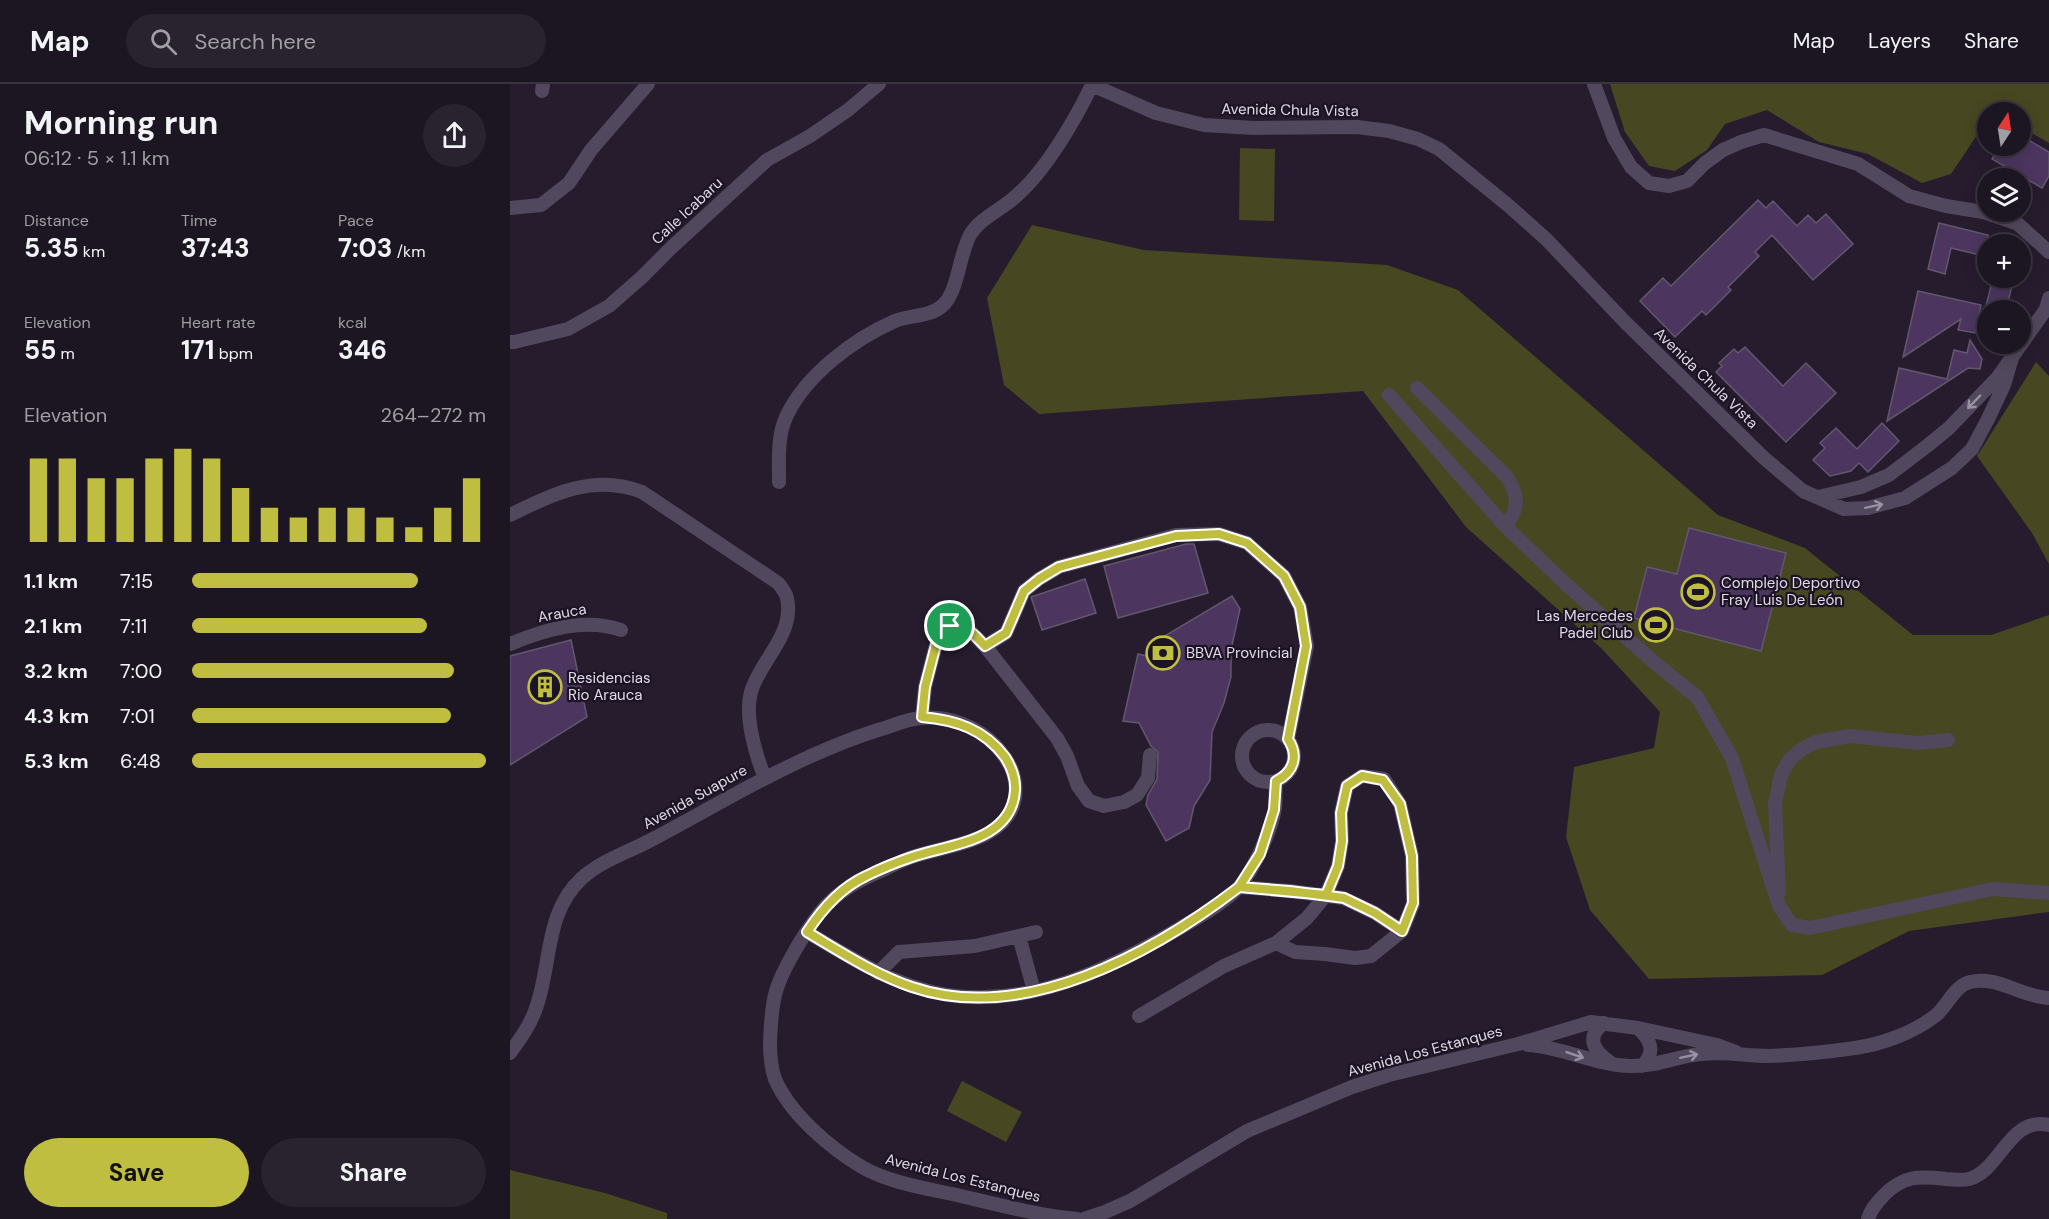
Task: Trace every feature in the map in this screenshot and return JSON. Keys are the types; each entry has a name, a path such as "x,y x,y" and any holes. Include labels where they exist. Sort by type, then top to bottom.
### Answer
{"street":[{"path":"510,208 541,205 569,183 591,150 648,84"},
{"name":"Calle Icabaru","path":"510,342 568,329 609,306 767,160 848,110 879,84"},
{"path":"1594,84 1614,138 1631,167 1649,183 1670,186 1687,181 1705,163 1723,150 1764,135 1858,164 1909,196 1946,206 1983,212 2018,224 2049,252"},
{"name":"Avenida Chula Vista","path":"779,482 779,444 786,416 801,392 852,344 898,320 924,314 942,306 953,291 961,256 971,233 991,214 1016,197 1036,173 1076,118 1091,85 1156,113 1203,125 1254,128 1357,127 1378,129 1418,139 1439,149 1509,206 1546,240 1625,322 1764,458 1803,491 1844,508 1868,508 1905,498 1952,468 1972,449 2004,385 2012,358"},
{"name":"Avenida Chula Vista","path":"1818,497 1861,487 1896,470 1949,428 1998,377 2046,309 2049,298"},
{"path":"1417,388 1508,478 1516,494 1516,507 1506,526"},
{"path":"1389,394 1506,526 1569,587 1697,697 1732,758 1779,906 1792,925 1810,928 1993,889 2049,893"},
{"name":"Avenida Suapure","path":"510,515 554,496 586,486 612,483 628,487 642,492 778,583 788,597 787,618 782,636 759,672 750,693 750,716 756,756 765,778 644,844 602,863 581,879 569,893 557,914 549,941 536,1010 510,1053"},
{"path":"985,646 1006,633 1024,591 1059,567 1176,536 1219,534 1247,543 1284,576 1300,607 1306,646 1288,739"},
{"name":"Arauca","path":"510,644 541,633 591,623 621,630"},
{"path":"922,717 925,687 938,637 950,626 958,625 967,628 985,646 1057,738 1067,756 1078,786 1089,801 1104,806 1124,802 1137,795 1148,778 1150,755"},
{"name":"Avenida Los Estanques","path":"765,778 854,738 922,717 962,724 991,741 1011,766 1016,783 1014,801 1010,812 991,831 972,840 911,857 866,876 846,887 823,909 807,932 776,988 770,1042 774,1077 797,1114 834,1148 870,1171 920,1187 1031,1213 1077,1219"},
{"path":"1260,731 1277,731 1293,746 1294,760 1291,768 1276,781 1267,782 1257,779 1250,774 1243,762 1243,749 1251,736 1260,731"},
{"path":"1779,906 1775,802 1781,775 1790,759 1802,749 1816,742 1850,736 1918,742 1948,740"},
{"path":"1139,1016 1224,966 1276,943 1307,918 1326,895 1338,866 1342,841 1341,813 1347,786 1362,776 1383,780 1400,804 1412,856 1413,903 1402,931 1371,956 1355,958 1295,952 1276,943"},
{"path":"807,932 878,973 913,987 955,996 991,998 1034,991 1068,982 1154,943 1202,915 1239,887 1260,854 1274,810 1276,781"},
{"path":"1239,887 1344,898 1375,913 1402,931"},
{"path":"878,973 899,952 975,946 1036,932"},
{"path":"1018,936 1034,991"},
{"name":"Avenida Los Estanques","path":"1518,1044 1543,1046 1613,1065 1642,1066 1699,1054 1736,1052 1766,1056 1798,1054 1880,1042 1918,1026 1935,1016 1955,992 1969,982 1985,981 2003,985 2036,998 2049,998"},
{"name":"Avenida Los Estanques","path":"1084,1219 1130,1201 1247,1131 1352,1087 1389,1075 1518,1044 1591,1022 1638,1028 1717,1045 1736,1052"},
{"path":"1604,1023 1594,1034 1594,1047 1613,1065"},
{"path":"1638,1028 1645,1034 1652,1047 1651,1055 1642,1066"},
{"path":"1868,1219 1870,1210 1889,1190 1905,1179 1922,1177 1968,1180 1981,1173 2008,1141 2024,1129 2036,1124 2049,1125"}],"shaded area":[{"path":"1610,84 2049,84 2049,143 2031,133 2031,102 1977,102 1977,135 1951,174 1922,183 1868,154 1819,142 1767,110 1725,124 1707,150 1675,171 1649,166 1625,132"},
{"path":"1240,148 1275,149 1274,221 1239,220"},
{"name":"Complejo Deportivo Fray Luis De León","path":"1032,225 1144,250 1387,265 1458,290 1718,515 1805,548 1913,635 1991,635 2049,615 2049,912 1909,931 1822,975 1649,979 1590,910 1566,837 1574,767 1654,748 1660,712 1602,649 1466,527 1363,391 1039,414 1004,385 987,298"},
{"path":"2036,362 2049,376 2049,564 2032,533 1977,456"},
{"path":"962,1081 1022,1112 1006,1142 947,1111"},
{"path":"510,1170 605,1193 667,1213 667,1219 510,1219"}],"building":[{"path":"2031,141 2049,152 2049,176 2042,188 2031,182 2031,168 2008,168 1992,159 1994,156 2031,156"},
{"path":"1758,200 1766,208 1773,201 1797,226 1808,215 1816,223 1826,214 1853,244 1813,280 1772,235 1755,252 1759,256 1728,287 1731,290 1706,315 1702,311 1675,337 1640,301 1663,278 1671,286"},
{"path":"1939,223 1984,234 1977,234 1977,254 1951,248 1945,274 1928,269"},
{"path":"1990,288 2012,288 2008,300 1988,300"},
{"path":"1918,291 1977,304 1975,333 1958,330 1961,319 1903,357"},
{"path":"1970,340 1982,359 1980,369 1968,368 1887,421 1899,368 1947,379 1954,350 1967,353"},
{"path":"1745,347 1783,386 1806,363 1836,393 1786,442 1716,372 1722,366 1719,363 1734,349 1738,353"},
{"path":"1882,423 1899,441 1868,472 1859,463 1851,471 1830,476 1813,460 1825,448 1820,443 1836,428 1857,449"},
{"path":"1689,528 1786,553 1761,651 1634,618 1647,567 1677,574"},
{"path":"1186,544 1194,544 1208,593 1118,618 1104,566"},
{"path":"1085,579 1096,613 1042,630 1031,597"},
{"path":"1232,596 1240,609 1231,650 1231,677 1224,703 1212,732 1210,780 1194,806 1189,828 1166,841 1146,805 1148,795 1157,779 1158,752 1151,746 1139,723 1123,721 1138,654 1156,658 1163,637"},
{"name":"Residencias Rio Arauca","path":"571,640 587,717 510,765 510,656"}],"place":[{"name":"Complejo Deportivo Fray Luis De León","path":"1698,592"},
{"name":"Las Mercedes Padel Club","path":"1656,625"},
{"name":"BBVA Provincial","path":"1163,653"},
{"name":"Residencias Rio Arauca","path":"545,687"}],"route":[{"path":"950,626 938,637 925,687 922,717 962,724 991,741 1011,766 1016,783 1010,812 991,831 972,840 911,857 846,887 818,915 807,932 878,973 913,987 955,996 991,998 1034,991 1068,982 1154,943 1202,915 1239,887 1326,895 1338,866 1342,841 1341,813 1347,786 1362,776 1383,780 1400,804 1412,856 1413,903 1402,931 1375,913 1344,898 1239,887 1260,854 1274,810 1276,781 1291,768 1294,760 1293,746 1288,739 1306,646 1300,607 1284,576 1247,543 1219,534 1176,536 1059,567 1024,591 1006,633 985,646 967,628 958,625 950,626"}]}
